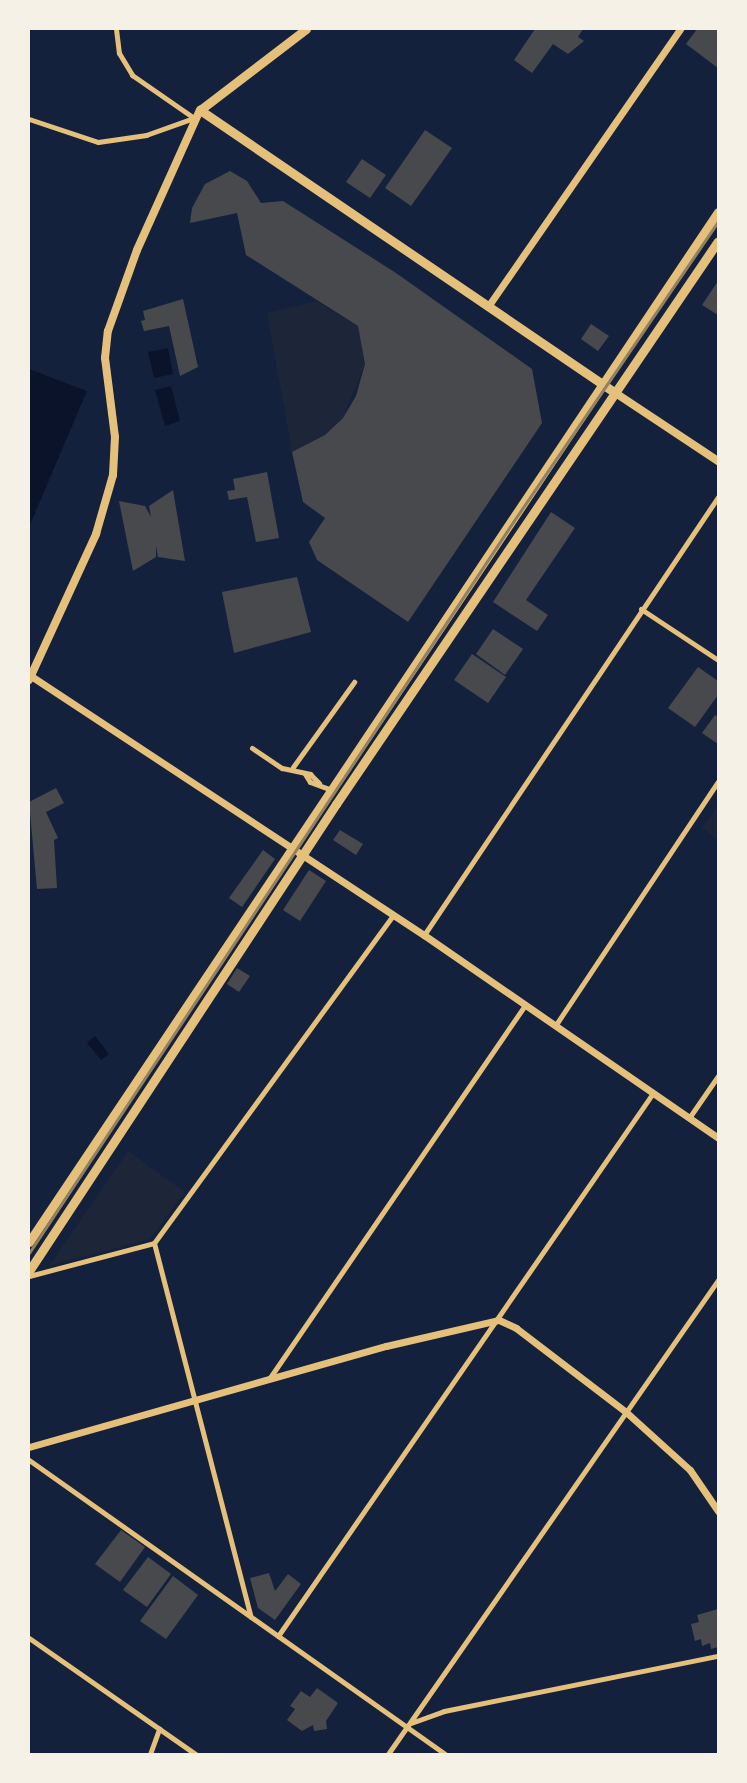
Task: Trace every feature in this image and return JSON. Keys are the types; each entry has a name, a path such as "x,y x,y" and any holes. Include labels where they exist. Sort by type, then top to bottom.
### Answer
{"main road":[{"path":"30,678 96,534 113,475 115,437 105,358 108,331 137,250 194,118 200,110 306,29"},
{"path":"200,110 718,461"},
{"path":"29,1242 330,789 718,212"},
{"path":"29,1271 301,856 614,392 718,242"}],"street":[{"path":"116,29 119,53 132,75 194,118"},
{"path":"490,305 680,29"},
{"path":"29,119 98,142 146,135 194,118"},
{"path":"424,935 718,497"},
{"path":"641,610 718,660"},
{"path":"30,678 424,935 718,1138"},
{"path":"293,767 354,682"},
{"path":"252,748 282,768 293,767 305,774 306,779 330,789"},
{"path":"555,1026 718,782"},
{"path":"29,1276 154,1244 393,915"},
{"path":"269,1380 524,1005"},
{"path":"689,1118 718,1076"},
{"path":"278,1636 499,1320 653,1093"},
{"path":"154,1244 192,1402 251,1617"},
{"path":"388,1754 718,1280"},
{"path":"29,1447 269,1380 499,1320 516,1328 626,1412 690,1470 718,1511"},
{"path":"29,1460 409,1726 445,1754"},
{"path":"29,1638 194,1754"},
{"path":"409,1726 444,1711 718,1656"},
{"path":"150,1754 159,1729"}],"shaded area":[{"path":"316,301 358,326 365,364 343,418 325,435 292,452 267,313"},
{"path":"168,348 173,374 154,378 148,352"},
{"path":"29,369 87,391 29,527"},
{"path":"171,386 180,421 165,426 155,390"},
{"path":"718,807 718,840 702,828"},
{"path":"95,1036 109,1054 101,1060 87,1043"},
{"path":"128,1151 185,1192 150,1239 49,1266"}],"building":[{"path":"535,29 583,29 578,37 584,41 568,54 553,44 532,73 514,60"},
{"path":"697,29 718,29 718,68 686,44"},
{"path":"425,130 452,148 411,206 385,188"},
{"path":"362,159 386,175 370,198 346,182"},
{"path":"230,171 247,181 261,203 283,201 396,273 532,369 542,423 408,622 317,560 309,542 325,518 303,502 292,452 325,435 343,418 356,396 365,364 358,326 246,255 237,213 190,223 192,208 205,184"},
{"path":"718,281 718,315 702,305"},
{"path":"183,299 198,367 180,376 169,326 144,331 141,321 145,320 143,311"},
{"path":"591,324 609,336 598,351 581,339"},
{"path":"267,472 279,538 256,542 247,497 229,500 227,491 235,490 233,479"},
{"path":"173,490 185,561 158,557 156,546 156,557 133,571 119,501 145,506 151,517 149,506"},
{"path":"551,512 575,528 526,600 548,615 537,631 493,602"},
{"path":"297,577 311,632 234,653 222,592"},
{"path":"493,629 523,649 505,675 476,654"},
{"path":"472,654 506,677 488,703 454,680"},
{"path":"698,667 718,681 718,695 695,727 668,708"},
{"path":"715,715 718,717 718,744 702,733"},
{"path":"56,788 64,803 46,812 58,838 54,840 57,888 37,889 29,802"},
{"path":"340,830 363,844 356,855 333,840"},
{"path":"263,850 275,859 242,907 229,898"},
{"path":"309,870 326,881 300,921 283,910"},
{"path":"237,968 250,976 239,992 227,984"},
{"path":"121,1530 145,1547 120,1582 95,1564"},
{"path":"148,1557 171,1574 147,1607 123,1590"},
{"path":"269,1573 275,1591 288,1574 301,1584 275,1620 258,1608 250,1578"},
{"path":"173,1576 198,1595 166,1639 140,1621"},
{"path":"718,1609 718,1647 711,1649 710,1643 702,1646 701,1639 695,1641 691,1624 699,1622 697,1615"},
{"path":"317,1688 338,1703 326,1721 327,1729 314,1731 313,1725 302,1731 287,1720 295,1709 290,1706 301,1691 310,1697"}],"railway":[{"path":"29,1253 513,522 718,222"}]}
